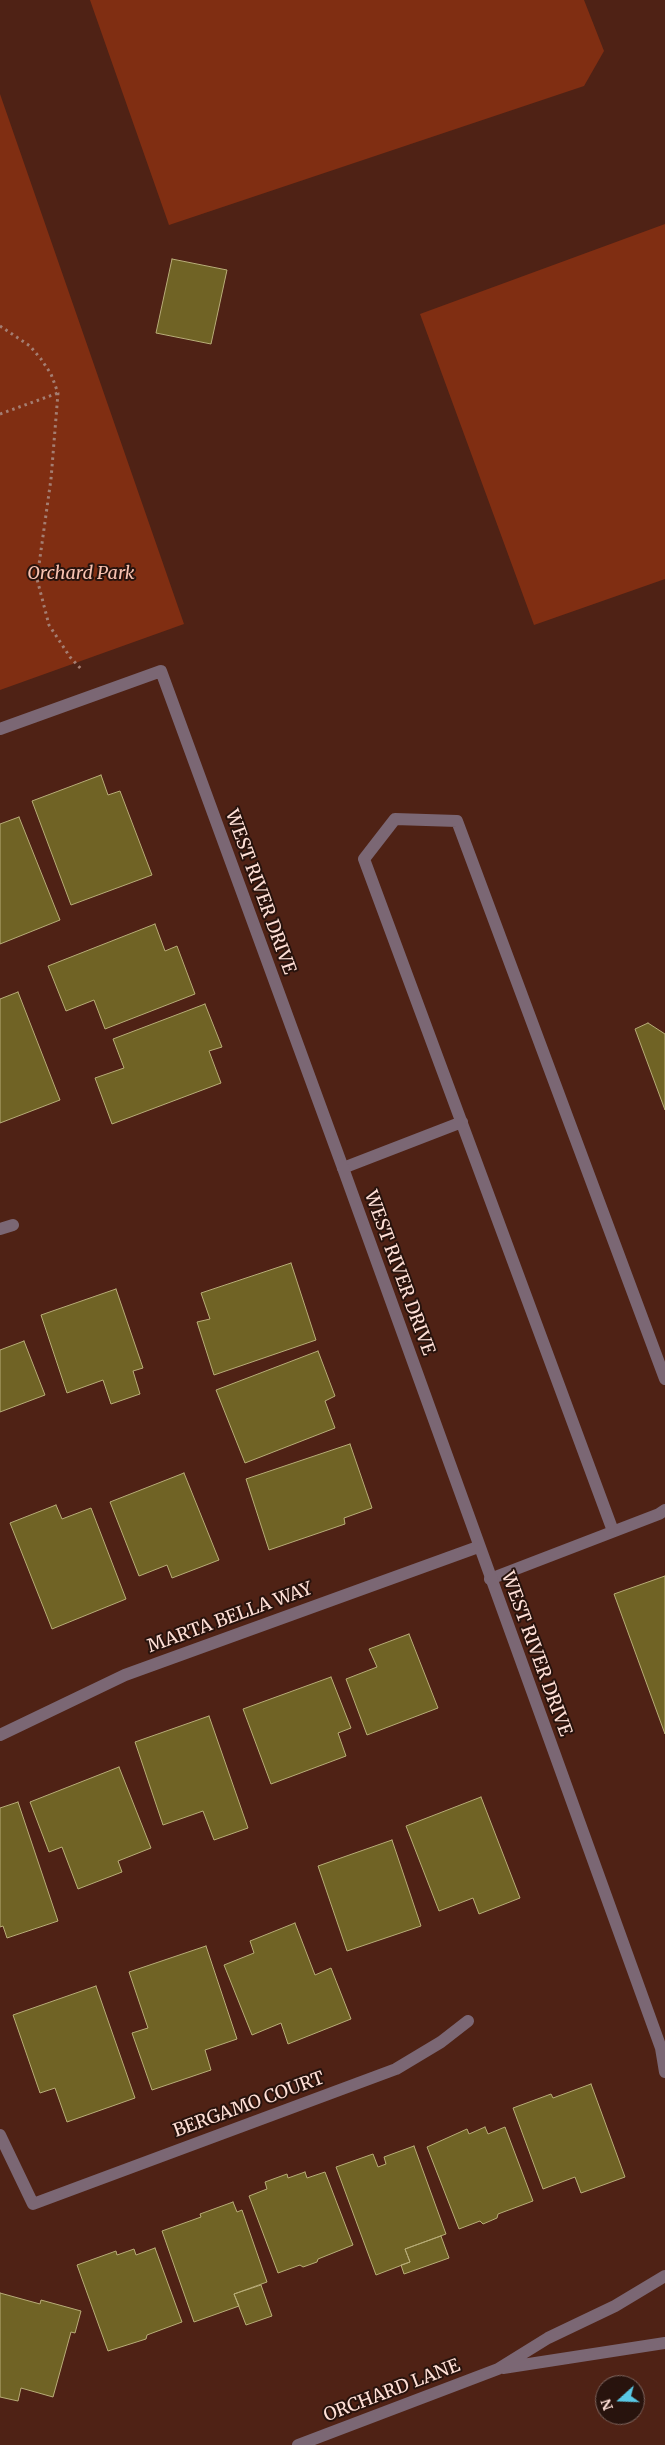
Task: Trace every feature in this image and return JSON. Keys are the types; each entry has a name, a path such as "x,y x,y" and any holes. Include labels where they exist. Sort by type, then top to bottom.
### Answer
{"street":[{"name":"WEST RIVER DRIVE","path":"0,730 161,671 663,2052 665,2072"},
{"path":"613,1531 364,859 395,818 457,821 665,1379"},
{"path":"343,1168 462,1122"},
{"path":"0,1229 13,1225"},
{"path":"490,1578 659,1514 665,1510"},
{"name":"MARTA BELLA WAY","path":"0,1735 125,1675 478,1547"},
{"name":"BERGAMO COURT","path":"0,2135 33,2204 396,2069 441,2042 468,2021"},
{"name":"ORCHARD LANE","path":"298,2445 498,2369 548,2338 615,2306 665,2276"},
{"name":"ORCHARD LANE","path":"498,2369 665,2343"}],"path":[{"path":"0,326 30,346 51,374 58,393 51,479 37,579 49,625 70,657"},
{"path":"0,414 58,393"}],"green space":[{"path":"90,0 584,0 604,51 584,86 169,225"},
{"name":"Orchard Park","path":"0,94 184,624 0,690"},
{"path":"665,224 665,579 534,625 420,314"}],"building":[{"path":"172,259 227,270 211,344 156,333"},
{"path":"101,775 108,795 120,791 152,875 71,905 32,801"},
{"path":"19,817 60,920 0,944 0,824"},
{"path":"155,924 165,951 177,946 195,994 105,1029 94,1000 66,1011 48,966"},
{"path":"18,992 60,1100 0,1123 0,999"},
{"path":"205,1004 222,1047 209,1051 221,1083 112,1124 95,1078 124,1068 113,1039"},
{"path":"648,1023 665,1034 665,1110 635,1029"},
{"path":"291,1263 316,1340 214,1375 197,1322 210,1319 201,1293"},
{"path":"116,1289 143,1368 133,1371 140,1394 111,1404 103,1380 67,1393 41,1315"},
{"path":"24,1341 45,1395 0,1412 0,1350"},
{"path":"318,1351 335,1396 325,1401 335,1428 245,1463 216,1390"},
{"path":"350,1444 372,1508 344,1518 345,1524 269,1550 246,1479"},
{"path":"184,1473 219,1560 172,1578 167,1565 139,1576 110,1502"},
{"path":"56,1505 62,1519 91,1508 126,1599 52,1629 10,1523"},
{"path":"665,1576 665,1734 614,1594"},
{"path":"409,1634 438,1708 367,1735 346,1679 377,1667 369,1649"},
{"path":"331,1677 351,1728 338,1733 346,1756 271,1784 243,1709"},
{"path":"209,1716 248,1828 214,1840 203,1811 163,1825 135,1742"},
{"path":"119,1767 151,1848 118,1861 122,1872 78,1889 62,1847 49,1852 30,1802"},
{"path":"481,1797 520,1898 479,1914 473,1898 439,1911 406,1826"},
{"path":"18,1802 58,1921 7,1938 3,1926 0,1927 0,1808"},
{"path":"392,1840 421,1926 347,1951 318,1866"},
{"path":"295,1923 315,1975 331,1968 351,2019 288,2044 281,2023 252,2035 224,1965 254,1953 250,1941"},
{"path":"206,1946 237,2039 205,2050 211,2070 152,2090 132,2033 148,2028 129,1972"},
{"path":"96,1986 135,2098 67,2122 55,2088 40,2093 13,2015"},
{"path":"591,2084 625,2177 581,2193 575,2177 543,2189 513,2108 551,2094 553,2098"},
{"path":"485,2127 488,2134 505,2127 533,2201 498,2214 497,2218 483,2224 480,2221 459,2229 427,2147 467,2129 469,2134"},
{"path":"414,2146 446,2234 405,2249 410,2262 376,2275 336,2167 373,2154 378,2167 386,2164 384,2157"},
{"path":"305,2172 307,2178 325,2172 353,2245 318,2259 317,2262 303,2267 300,2265 278,2273 249,2196 267,2189 265,2182 287,2174 288,2178"},
{"path":"233,2202 237,2212 242,2210 267,2282 234,2294 239,2306 194,2322 162,2231 201,2217 200,2214"},
{"path":"441,2236 449,2258 404,2274 401,2265 410,2262 405,2249"},
{"path":"155,2248 182,2322 147,2335 146,2339 108,2351 77,2265 116,2251 117,2255 134,2249 136,2255"},
{"path":"261,2285 272,2316 246,2325 234,2294"},
{"path":"0,2293 40,2304 41,2300 81,2311 75,2333 71,2332 53,2397 21,2388 18,2401 0,2397"}]}
